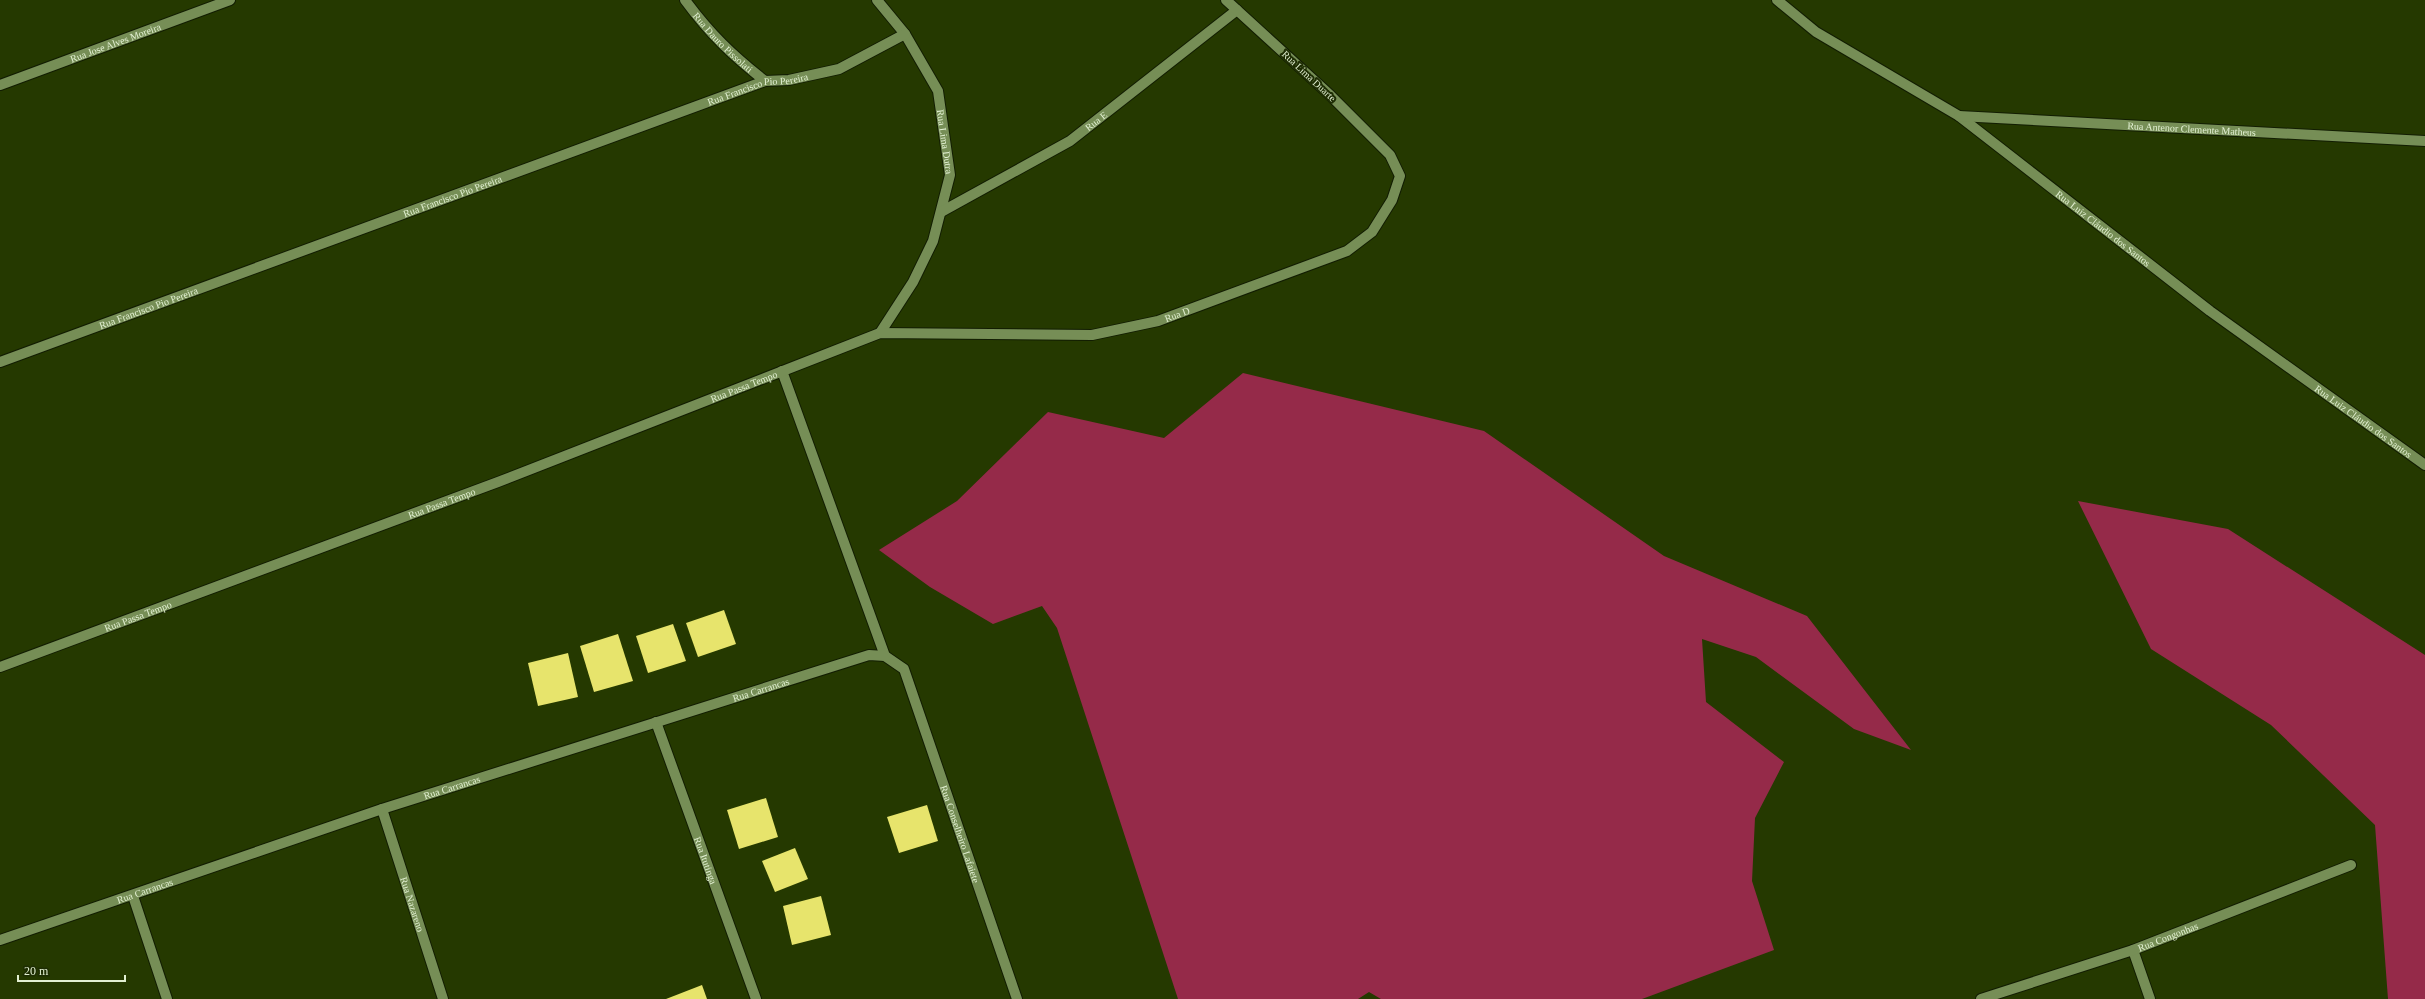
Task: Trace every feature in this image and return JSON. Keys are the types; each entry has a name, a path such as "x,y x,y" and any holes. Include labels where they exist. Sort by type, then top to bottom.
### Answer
{"street":[{"name":"Rua Jose Alves Moreira","path":"0,85 230,0"},
{"name":"Rua Dauro Pissolati","path":"685,0 700,21 729,53 765,81"},
{"name":"Rua Lima Dutra","path":"877,0 905,34 938,91 950,175 933,241 913,282 880,333"},
{"name":"Rua Lima Duarte","path":"1226,0 1330,95 1390,155"},
{"name":"Rua Luiz Cláudio dos Santos","path":"1777,0 1816,32 1959,116 2210,311 2425,465"},
{"name":"Rua E","path":"941,212 1070,141 1237,10"},
{"name":"Rua Francisco Pio Pereira","path":"0,362 765,81 789,80 839,69 905,34"},
{"name":"Rua Antenor Clemente Matheus","path":"1959,116 2425,141"},
{"name":"Rua D","path":"880,333 1092,335 1158,321 1347,251 1372,232 1392,200 1400,176 1390,155"},
{"name":"Rua Passa Tempo","path":"0,667 498,482 880,333"},
{"path":"782,371 885,656"},
{"name":"Rua Carrancas","path":"1,939 133,896 382,808 869,655 885,656"},
{"name":"Rua Conselheiro Lafaiete","path":"885,656 904,669 1017,999"},
{"name":"Rua Itutinga","path":"656,722 756,999"},
{"name":"Rua Nazareno","path":"382,808 443,999"},
{"name":"Rua Congonhas","path":"1981,999 2133,950 2351,865"},
{"path":"133,896 166,999"},
{"path":"2133,950 2150,999"}],"shaded area":[{"path":"1243,373 1484,431 1664,556 1807,616 1911,750 1854,729 1756,657 1702,639 1706,702 1784,762 1755,818 1752,881 1774,950 1642,999 1381,999 1369,992 1358,999 1178,999 1057,628 1042,606 993,624 930,587 879,550 957,501 1048,412 1164,438"},
{"path":"2078,501 2228,529 2425,655 2425,999 2388,999 2375,825 2271,725 2151,649"}],"building":[{"path":"724,610 736,644 698,657 686,623"},
{"path":"673,624 686,661 648,673 636,636"},
{"path":"618,634 633,681 594,692 580,646"},
{"path":"568,653 578,697 538,706 528,663"},
{"path":"766,798 778,837 739,849 727,810"},
{"path":"927,805 938,841 899,853 887,817"},
{"path":"795,848 808,879 775,892 762,861"},
{"path":"821,896 831,935 792,945 783,906"},
{"path":"702,985 707,999 666,999"}]}
